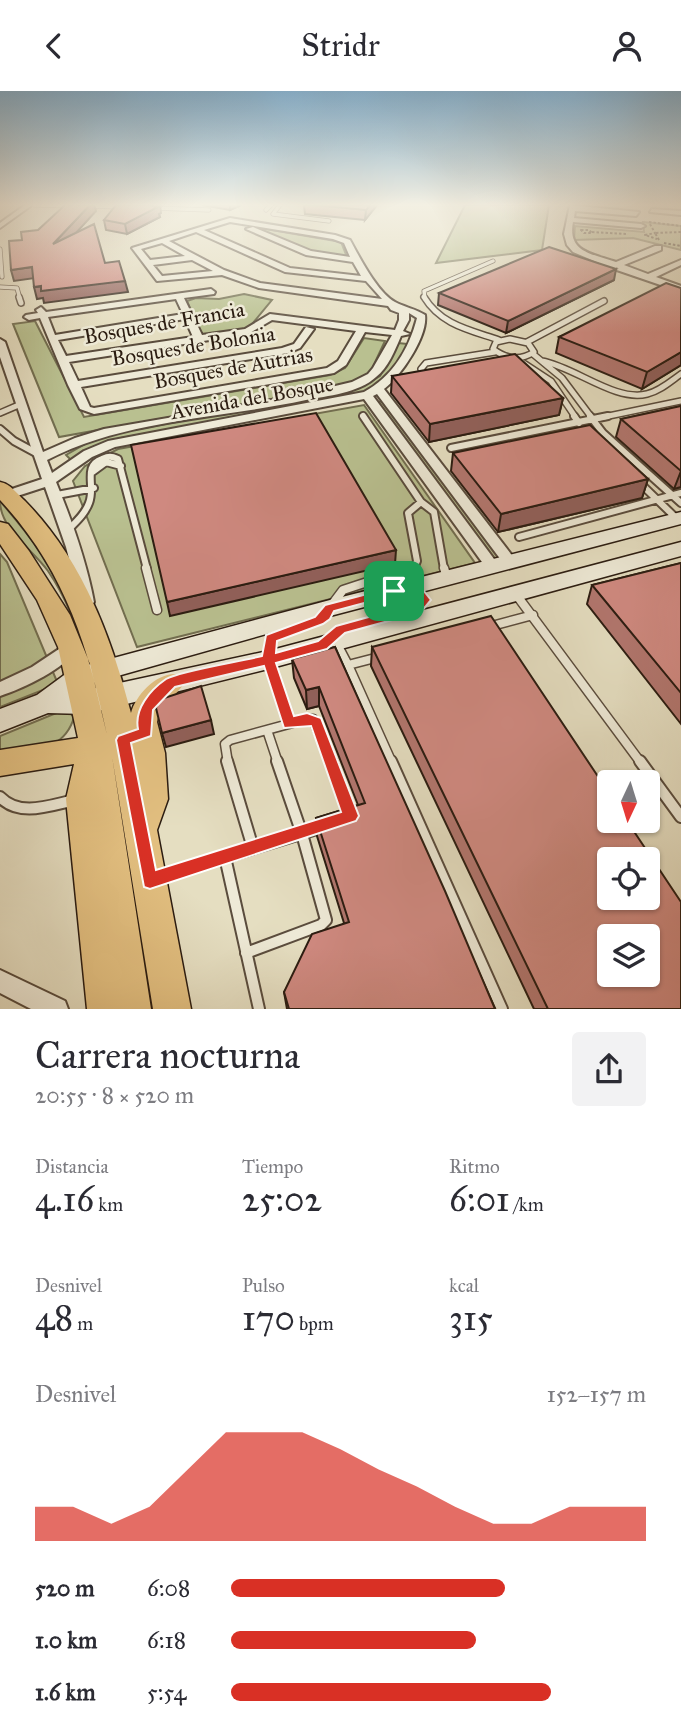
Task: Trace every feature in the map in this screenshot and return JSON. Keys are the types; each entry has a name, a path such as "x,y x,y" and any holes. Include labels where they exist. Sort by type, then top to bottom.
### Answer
{"main road":[{"path":"4,491 49,545 69,575 88,614 97,686"},
{"path":"0,721 46,702 330,608 680,516"},
{"path":"0,529 27,563 71,647 97,686 121,740 142,829 172,1009"},
{"path":"97,686 171,683 268,660 681,549"},
{"path":"329,643 341,630 417,609 425,600 419,593 394,591"},
{"path":"268,660 271,638 319,621 326,616 330,608"},
{"path":"106,1009 82,799 87,763 143,722 146,708 171,683"},
{"path":"0,763 121,740"},
{"path":"121,740 132,1009"}],"street":[{"path":"136,248 160,279 225,271"},
{"path":"161,248 240,286 262,292 397,308"},
{"path":"177,248 247,282 418,313 422,319 396,375 373,392 501,563"},
{"path":"239,248 288,269 369,279"},
{"path":"296,248 309,253 355,260"},
{"path":"350,248 369,279 397,308"},
{"path":"574,248 614,266 681,289"},
{"path":"614,266 649,248"},
{"path":"147,263 195,257"},
{"path":"648,277 681,262"},
{"path":"29,317 42,312 211,292"},
{"path":"179,297 199,338"},
{"name":"Avenida del Bosque","path":"39,456 106,432 350,387 372,376 396,336 404,320 397,308"},
{"path":"42,312 73,385"},
{"path":"52,338 188,316"},
{"path":"265,319 414,339"},
{"path":"265,319 309,328 360,332"},
{"name":"Bosques de Francia","path":"62,360 248,331 265,319"},
{"name":"Bosques de Bolonia","path":"73,385 284,351 297,346 309,328"},
{"name":"Bosques de Autrias","path":"73,385 86,409 90,411 330,370 342,363 360,332"},
{"path":"0,342 39,456 57,495 82,572 88,614"},
{"name":"Avenida del Bosque","path":"4,491 49,481 88,454 112,444 373,392"},
{"path":"0,689 35,674 71,647"},
{"path":"0,981 57,1009"}],"lane":[{"path":"0,249 2,277"},
{"path":"493,261 433,285 424,291 423,295 431,308 450,325 499,341 514,339 527,342 533,347 533,354 562,378 603,433 672,495 680,516"},
{"path":"0,287 18,288 21,303"},
{"path":"527,342 604,301"},
{"path":"495,352 492,347 499,341"},
{"path":"428,380 421,369 426,363 495,352 515,358 551,381 585,429"},
{"path":"515,358 533,354"},
{"path":"541,361 563,365 622,392 638,396 649,394 681,374"},
{"path":"530,378 535,369"},
{"path":"554,398 565,404"},
{"path":"452,448 681,401"},
{"path":"0,412 21,404"},
{"path":"363,416 421,502 434,512 440,556 447,577"},
{"path":"0,429 39,456"},
{"path":"68,530 88,509 94,488 91,473 106,462 121,466 157,610"},
{"path":"638,481 680,516"},
{"path":"57,495 94,488"},
{"path":"519,537 681,493"},
{"path":"330,608 343,590 392,576 415,566 417,561 408,513 421,502"},
{"path":"515,593 681,817"},
{"path":"480,630 533,615"},
{"path":"329,643 348,665 502,1009"},
{"path":"348,665 388,654"},
{"path":"268,660 289,724"},
{"path":"150,881 348,818 350,813 316,722 307,719 230,740 225,744 224,750 253,848"},
{"path":"246,953 321,925 326,920 302,834 267,730"},
{"path":"0,797 4,803 15,808 82,799"},
{"path":"225,857 259,1009"}],"green space":[{"path":"302,248 343,248 347,257 315,253"},
{"path":"444,248 542,248 542,250 436,263"},
{"path":"244,294 272,300 248,329 202,337 187,301"},
{"path":"35,321 84,417 330,375 345,368 364,338 385,341 370,373 344,386 59,437 13,324"},
{"path":"398,343 408,344 396,364 380,384 363,393 121,438 71,460 66,455 87,443 117,433 359,388 380,376"},
{"path":"384,401 502,561 496,562 378,402"},
{"path":"364,405 475,563 137,647 73,481 85,466 118,449"},
{"path":"0,501 35,545 58,580 91,659 88,660 71,614 54,581 11,530 1,511"},
{"path":"0,554 7,562 58,684 0,707"},
{"path":"66,709 74,717 63,737 45,748 0,760 0,736"}],"building":[{"path":"9,248 101,248 105,263 119,261 125,281 41,291 41,286 34,287 32,267 11,270"},
{"path":"547,248 616,269 508,321 439,293"},
{"path":"666,283 681,288 681,352 647,372 559,337"},
{"path":"515,354 563,398 430,424 392,376"},
{"path":"681,406 681,471 621,419"},
{"path":"316,413 396,550 167,602 131,445"},
{"path":"590,425 648,479 501,514 453,453"},
{"path":"681,563 681,693 592,585"},
{"path":"491,616 597,775 597,833 635,833 644,847 597,847 597,910 660,910 660,870 681,902 681,1009 548,1009 372,647"},
{"path":"335,647 495,1009 289,1009 284,992 312,934 349,922 316,818 365,803 319,687 306,690 292,659"},
{"path":"201,686 211,720 162,733 156,708 158,700"}],"route":[{"path":"394,591 330,608 326,616 319,621 277,634 271,638 268,660 171,683 146,708 143,722 146,732 123,740 150,881 351,816 316,722 307,719 289,724 268,660 322,645 341,630 417,609 425,600 419,593 394,591"}]}
